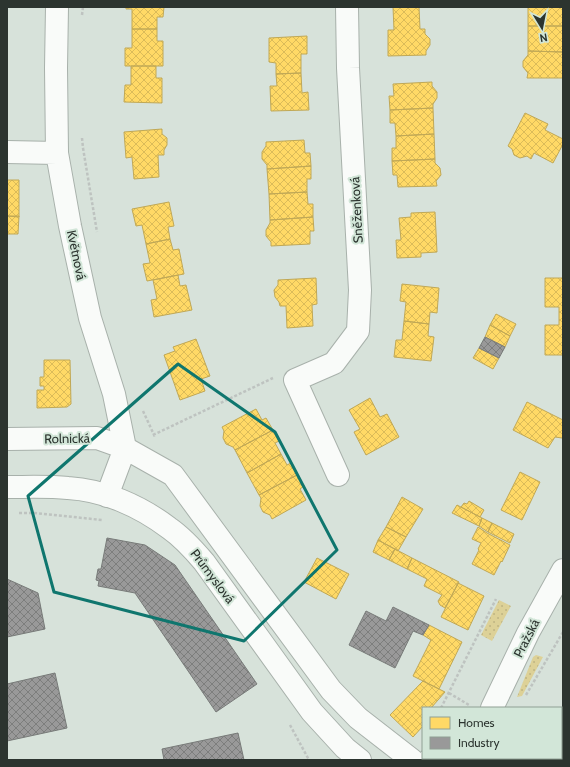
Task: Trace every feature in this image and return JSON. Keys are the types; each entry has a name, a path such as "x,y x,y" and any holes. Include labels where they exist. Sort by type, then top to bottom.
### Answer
{"street":[{"name":"Květnová","path":"57,7 57,153 70,226 90,318 114,394 125,448"},
{"name":"Sněženková","path":"295,380 334,363 358,331 360,290 348,68 347,7"},
{"path":"7,152 57,153"},
{"path":"295,380 338,475"},
{"name":"Rolnická","path":"7,439 96,438 125,448 173,475 331,690 358,718 412,760"},
{"path":"107,496 125,448"},
{"name":"Průmyslová","path":"7,487 68,488 86,490 131,505 154,517 170,528 190,546 204,562 312,712 345,748 360,760"},
{"name":"Pražská","path":"492,707 528,633 563,570"}],"path":[{"path":"82,15 83,7"},
{"path":"82,135 99,239"},
{"path":"125,448 273,378 295,380"},
{"path":"143,410 157,441"},
{"path":"14,513 35,513 106,521"},
{"path":"442,707 496,599"},
{"path":"524,699 563,632"},
{"path":"449,693 470,705"},
{"path":"290,724 309,760"}],"highlighted area":[{"path":"178,364 275,432 337,550 244,641 54,592 28,496"}],"shaded area":[{"path":"499,600 511,606 492,641 481,635"},
{"path":"536,655 543,657 522,696 517,697 533,657"}],"building: Homes":[{"path":"126,7 164,7 163,17 157,17 157,29 132,29 132,9 126,9"},
{"path":"393,7 419,7 420,29 425,29 425,34 430,39 430,45 426,51 426,55 388,56 388,30 394,30"},
{"path":"528,7 563,7 563,26 528,26"},
{"path":"528,26 563,26 563,52 528,51"},
{"path":"132,29 157,29 157,41 163,41 163,66 125,66 125,48 132,48"},
{"path":"307,36 307,54 301,54 301,73 276,74 276,63 269,62 269,38"},
{"path":"528,51 563,52 563,78 527,78 528,73 523,67 523,61 528,55"},
{"path":"131,66 156,66 156,78 162,78 162,103 124,102 125,85 131,85"},
{"path":"301,73 302,93 308,92 309,110 271,111 270,86 277,86 276,74"},
{"path":"432,82 432,86 437,92 437,98 433,104 433,108 390,110 389,96 394,96 393,84"},
{"path":"433,108 434,134 396,136 395,123 390,123 390,110"},
{"path":"525,113 548,124 545,130 563,139 563,144 553,163 534,153 531,159 527,156 520,158 514,155 512,149 508,146"},
{"path":"162,129 162,134 167,138 167,145 164,150 164,155 158,155 159,177 134,179 132,157 126,158 124,132"},
{"path":"434,134 435,159 392,161 392,148 396,148 396,136"},
{"path":"304,140 305,153 310,153 311,166 267,169 267,165 262,159 262,152 266,146 266,142"},
{"path":"435,159 435,163 440,168 441,175 436,181 437,186 398,187 397,175 393,175 392,161"},
{"path":"311,166 311,179 307,179 307,192 269,194 267,169"},
{"path":"7,180 19,180 19,217 7,216"},
{"path":"307,192 308,204 313,204 313,217 270,220 269,194"},
{"path":"169,202 174,226 168,227 170,239 146,244 142,225 136,226 132,209"},
{"path":"435,212 437,252 421,253 421,257 397,258 396,240 401,240 399,218 411,217 411,213"},
{"path":"7,216 19,216 18,234 7,234"},
{"path":"313,217 314,231 310,231 310,244 271,246 271,242 266,236 266,230 270,220"},
{"path":"170,239 173,250 179,249 184,274 147,281 143,264 150,263 146,244"},
{"path":"178,275 180,286 186,285 192,310 154,317 151,300 157,299 153,280"},
{"path":"316,278 317,304 312,305 313,326 287,328 286,306 280,306 275,297 274,290 278,285 278,280"},
{"path":"545,278 563,278 563,355 545,355 545,325 559,325 559,307 545,307"},
{"path":"402,284 439,288 437,313 430,312 429,324 404,321 406,302 400,301"},
{"path":"496,314 516,324 510,336 490,325"},
{"path":"404,321 429,324 428,336 434,337 431,361 394,357 396,340 402,340"},
{"path":"490,325 510,336 505,347 485,337"},
{"path":"196,339 210,376 201,379 205,391 180,400 164,355 175,351 173,347"},
{"path":"479,348 499,358 493,369 473,358"},
{"path":"44,360 70,360 71,404 67,407 37,408 37,390 44,390 44,386 40,386 40,377 44,377"},
{"path":"370,398 380,417 387,414 399,437 366,455 354,432 360,429 349,410"},
{"path":"527,402 563,420 563,437 555,437 548,448 513,430"},
{"path":"256,409 262,420 266,418 273,430 235,450 233,447 226,444 223,438 224,431 222,427"},
{"path":"273,430 279,441 275,443 281,454 247,473 235,450"},
{"path":"281,454 287,465 291,463 297,475 259,495 247,473"},
{"path":"520,472 540,482 522,520 501,510"},
{"path":"297,475 304,486 300,489 306,500 272,519 270,515 263,512 260,506 261,498 259,495"},
{"path":"402,497 423,509 406,537 386,527"},
{"path":"469,501 484,510 480,517 461,507 464,503 467,504"},
{"path":"457,505 482,518 479,526 452,513"},
{"path":"482,518 492,523 488,532 479,526"},
{"path":"492,523 514,534 510,543 488,532"},
{"path":"386,527 406,537 398,551 378,540"},
{"path":"478,527 510,545 494,575 472,564 481,543 472,539"},
{"path":"378,540 395,549 389,560 373,552"},
{"path":"395,549 412,558 407,569 389,560"},
{"path":"317,558 349,574 336,599 304,582"},
{"path":"412,558 459,582 445,608 440,605 438,601 442,595 424,586 427,579 407,569"},
{"path":"458,583 484,596 468,630 441,617"},
{"path":"429,625 462,642 439,689 413,676 431,640 423,635"},
{"path":"423,681 445,692 432,707 422,707 422,727 413,737 390,715"},
{"path":"562,746 563,760 541,760 562,759"}],"building: Industry":[{"path":"485,337 505,347 499,358 479,348"},
{"path":"107,538 145,545 175,565 257,684 216,712 135,593 98,586 99,581 96,580 98,569 101,569"},
{"path":"7,579 38,593 45,629 7,637"},
{"path":"393,607 429,625 423,635 413,631 395,668 349,645 366,611 386,621"},
{"path":"55,673 67,728 7,741 7,684"},
{"path":"238,733 244,760 164,760 162,749"}]}
